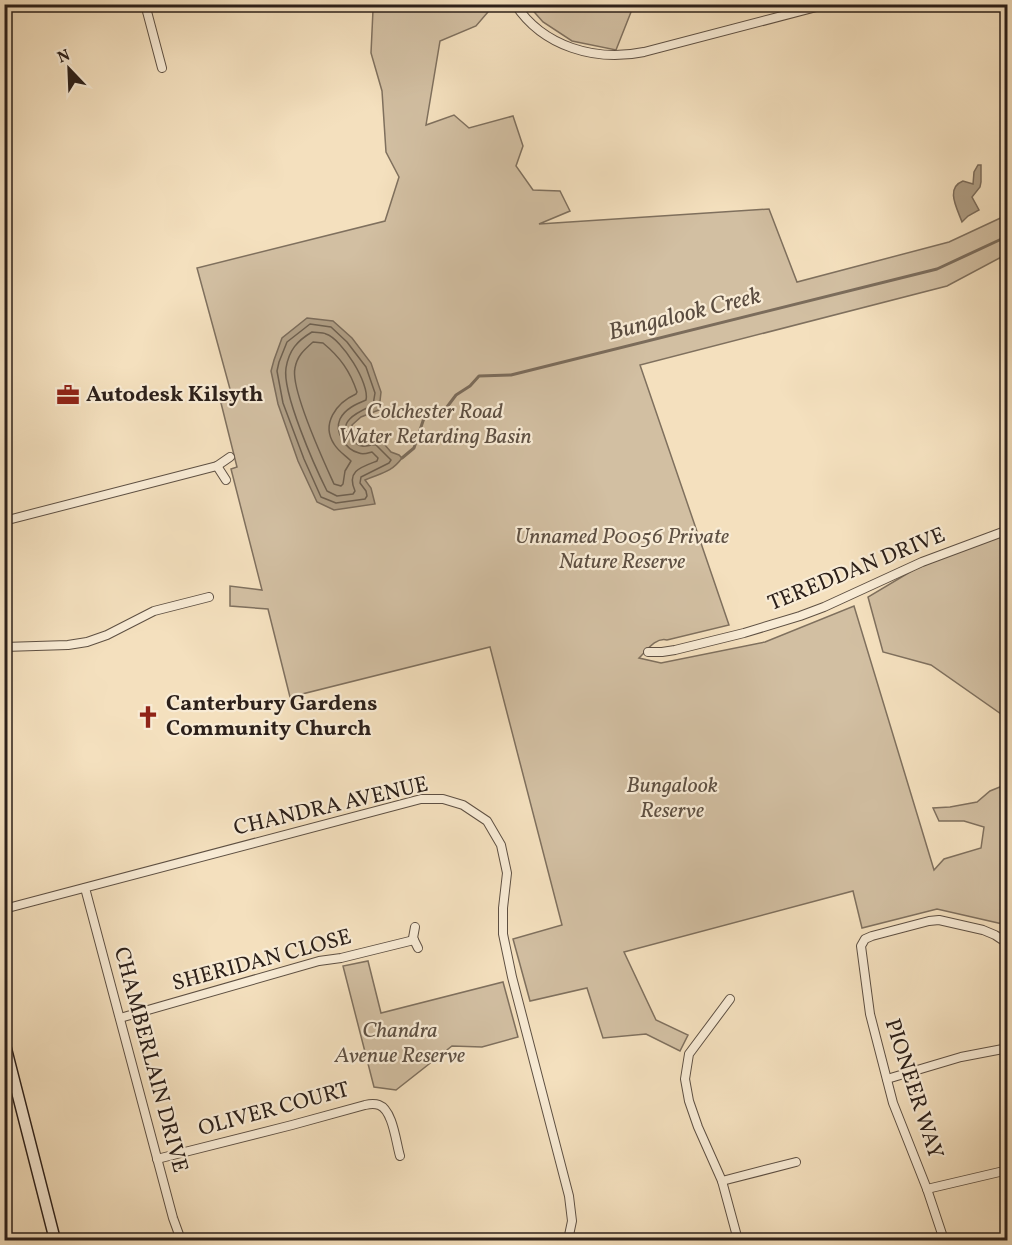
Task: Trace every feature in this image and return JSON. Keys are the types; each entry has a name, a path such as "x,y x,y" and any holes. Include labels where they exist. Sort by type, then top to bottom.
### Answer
{"main road":[{"path":"4,1041 7,1061 56,1240"}],"street":[{"path":"145,4 162,68"},
{"path":"515,4 527,20 550,39 580,51 616,56 644,52 828,4"},
{"path":"4,521 217,466 230,457"},
{"path":"217,466 226,480"},
{"name":"TEREDDAN DRIVE","path":"648,652 675,650 791,619 824,607 922,562 1008,530"},
{"path":"4,647 68,645 87,642 107,635 154,611 209,597"},
{"name":"CHANDRA AVENUE","path":"4,909 421,799 444,799 463,805 488,822 505,859 507,873 502,934 569,1196 572,1221 568,1240"},
{"name":"CHAMBERLAIN DRIVE","path":"85,888 173,1218 181,1240"},
{"name":"PIONEER WAY","path":"944,1240 927,1189 893,1103 870,1014 861,946 865,939 872,936 939,920 983,930 995,934 1004,941"},
{"name":"SHERIDAN CLOSE","path":"120,1018 319,961 416,944 413,935 416,927"},
{"path":"730,999 689,1054 684,1079 698,1127 722,1181 738,1240"},
{"path":"887,1079 961,1056 1008,1048"},
{"name":"OLIVER COURT","path":"158,1159 371,1104 379,1105 388,1113 400,1156"},
{"path":"722,1181 796,1162"},
{"path":"927,1189 1008,1170"}],"green space":[{"path":"375,5 494,5 476,26 440,41 426,125 454,115 469,128 513,116 523,146 516,166 533,190 560,191 570,211 539,224 769,209 797,282 949,242 1007,215 1007,254 947,286 640,365 729,625 659,640 639,658 661,663 765,642 854,606 934,870 944,859 981,848 984,827 964,821 939,821 933,808 977,802 990,791 1007,784 1007,925 937,909 862,928 853,891 624,952 656,1020 688,1035 680,1051 646,1034 603,1038 587,988 530,1001 513,939 562,925 490,647 290,697 268,609 230,606 230,586 262,590 231,469 237,467 221,403 233,400 197,268 385,221 399,177 386,152 382,91 371,53"},
{"path":"528,5 628,5 631,12 616,50 572,41 543,22"},
{"path":"1007,534 1007,716 1004,716 931,665 883,652 868,597 915,569"},
{"name":"Chandra Avenue Reserve","path":"368,961 381,1013 503,982 518,1037 482,1047 452,1046 396,1090 374,1087 343,966"}],"water":[{"path":"978,165 981,165 981,182 972,197 979,210 962,222 953,193 958,184 963,181 973,184 974,172"},
{"path":"307,318 333,321 352,338 371,363 381,392 379,410 361,417 352,425 353,432 362,441 379,438 391,452 402,458 390,470 365,480 371,488 375,504 334,510 317,502 298,461 278,404 271,371 282,338"}],"waterway":[{"name":"Bungalook Creek","path":"402,458 414,448 424,418 447,407 456,395 470,386 479,376 511,375 937,269 1008,236"}],"place":[{"name":"Autodesk Kilsyth","path":"68,395"},
{"name":"Canterbury Gardens Community Church","path":"148,717"}],"park label":[{"name":"Colchester Road Water Retarding Basin","path":"435,425"},
{"name":"Unnamed P0056 Private Nature Reserve","path":"622,550"},
{"name":"Bungalook Reserve","path":"672,798"}]}
